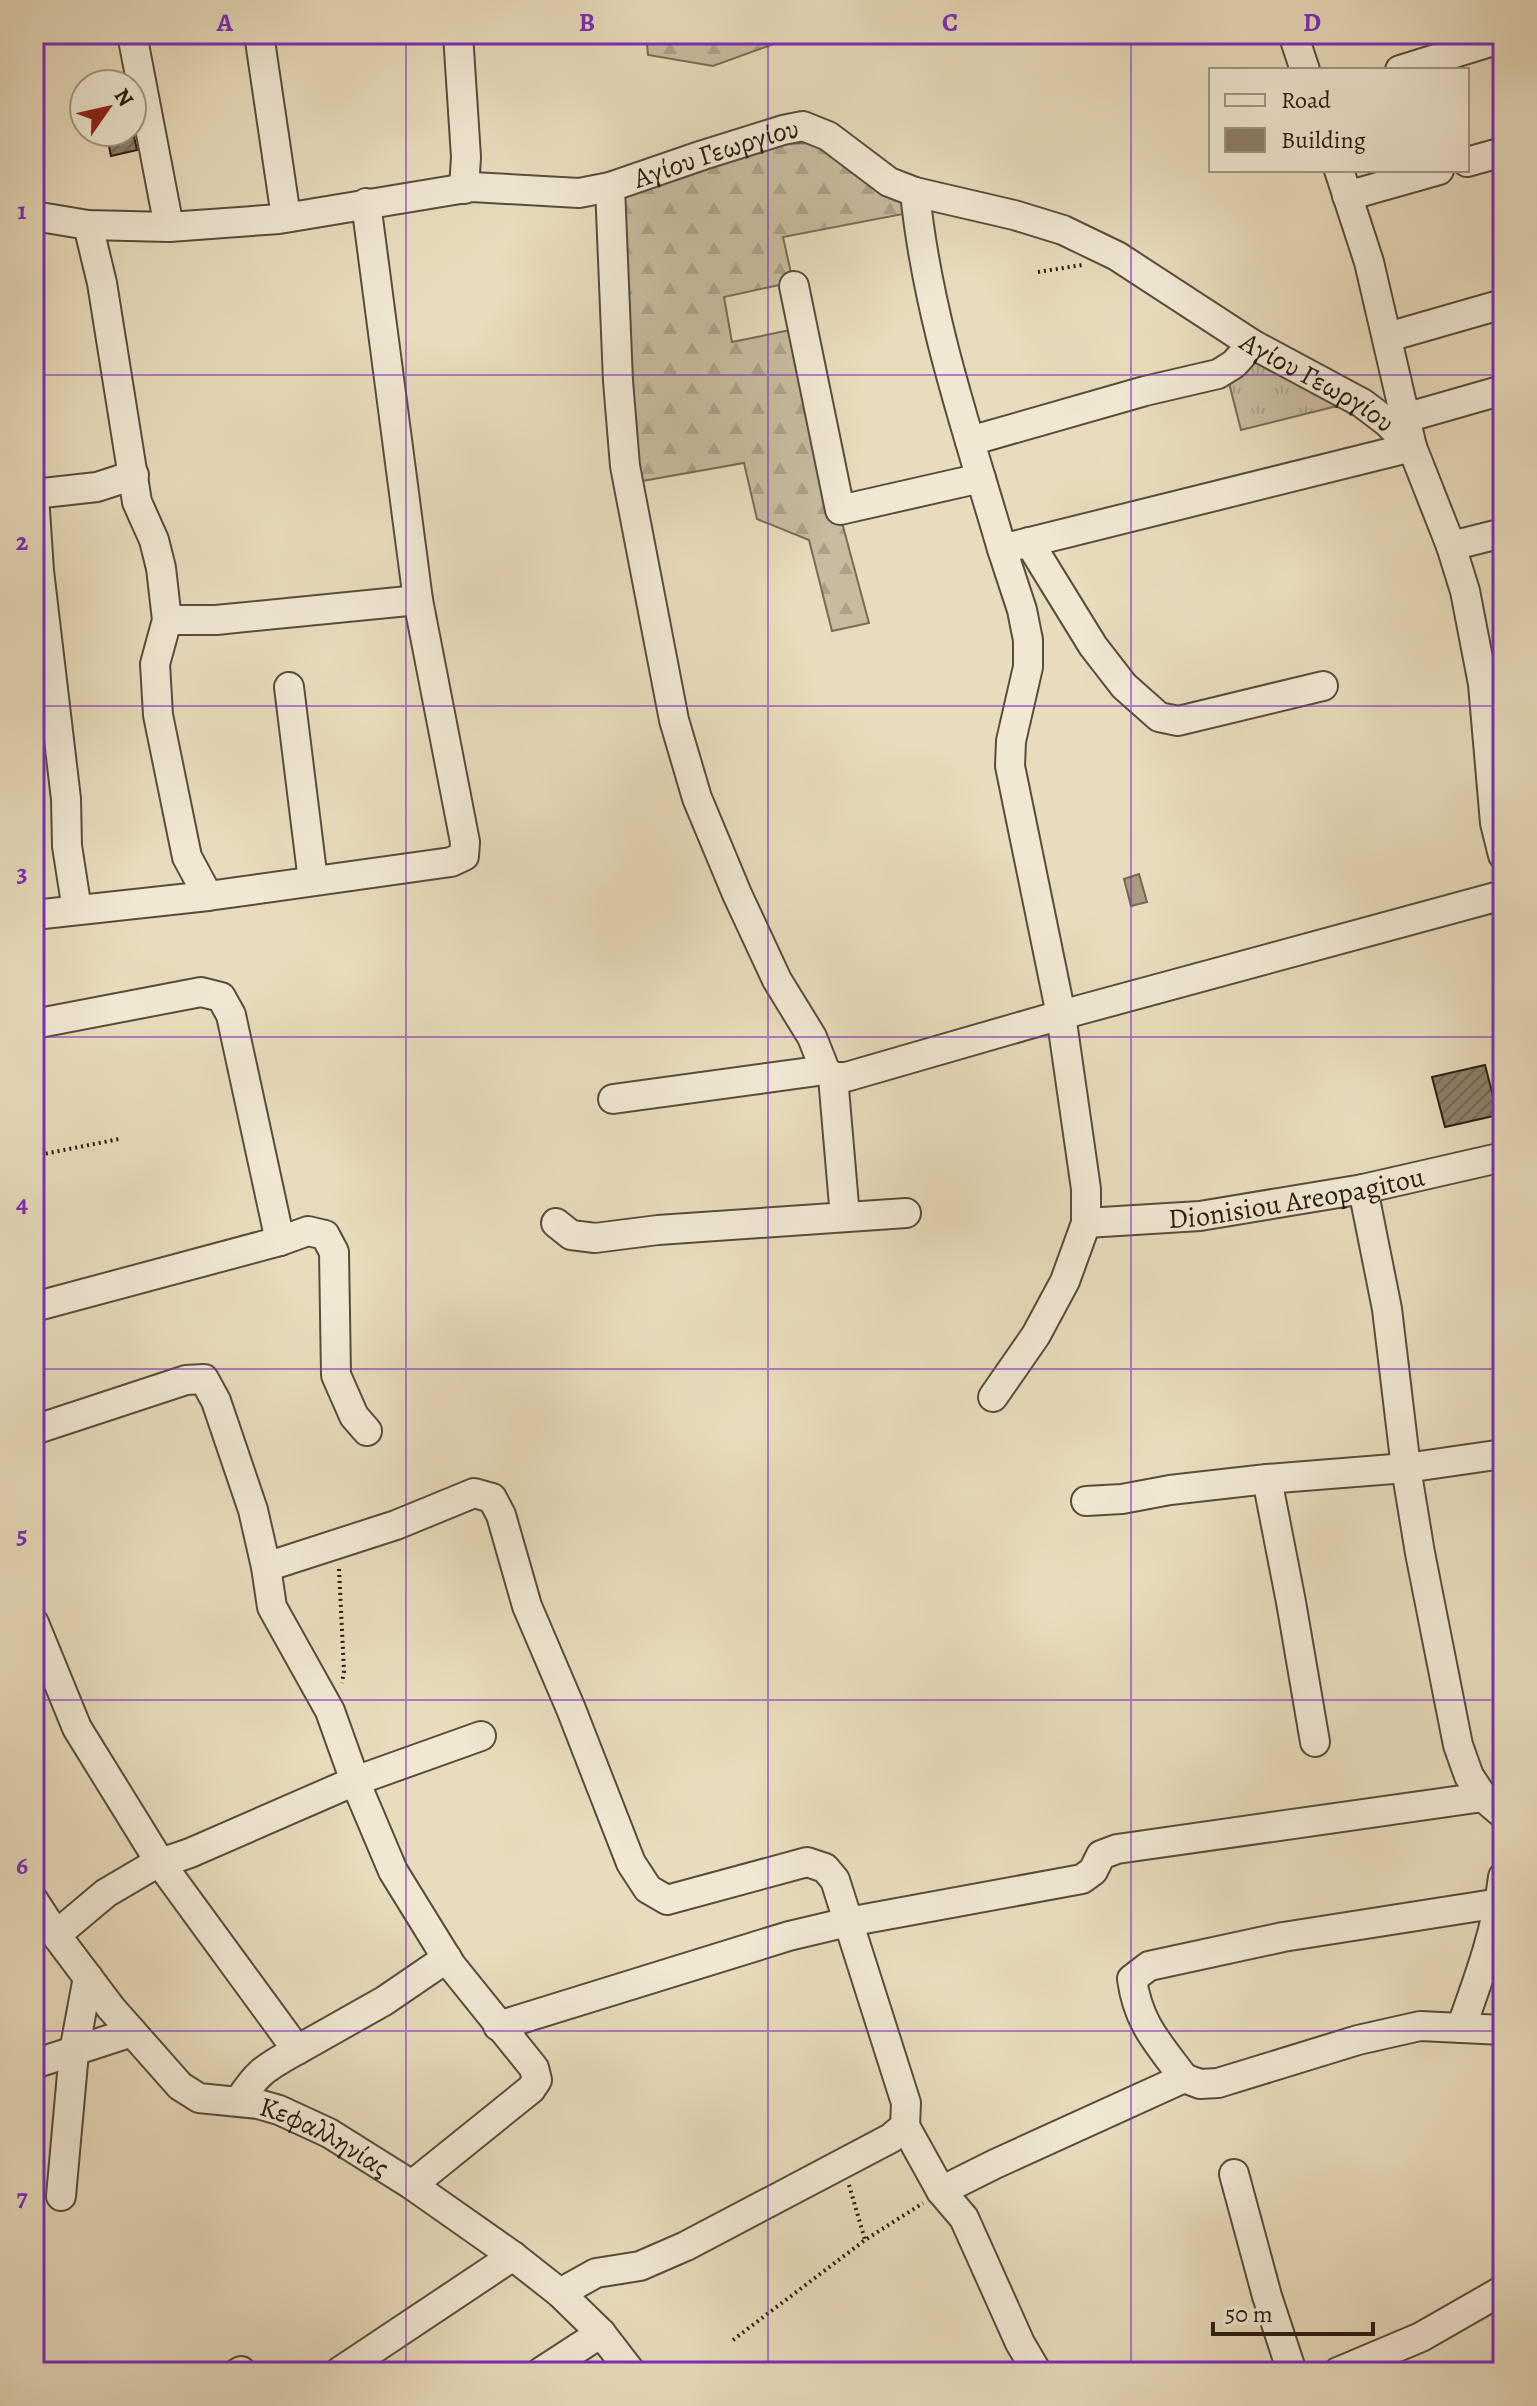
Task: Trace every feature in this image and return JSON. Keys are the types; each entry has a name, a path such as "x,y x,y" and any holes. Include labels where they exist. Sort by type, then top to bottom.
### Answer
{"street":[{"path":"132,34 169,227"},
{"path":"259,34 286,217"},
{"path":"458,34 466,157 464,189"},
{"path":"1293,34 1304,68"},
{"path":"1406,68 1503,38"},
{"name":"Αγίου Γεωργίου","path":"34,216 88,225 169,227 286,217 472,187 579,193 610,187 703,155 803,126 828,136 889,182 915,192 1063,230 1117,256 1252,344 1362,403 1412,447"},
{"path":"1469,161 1503,152"},
{"path":"1424,172 1343,183 1369,262 1412,447 1451,546 1476,638 1493,680 1497,758 1495,823 1503,855"},
{"path":"610,187 618,381 625,466 674,720 697,798 737,894 777,980 812,1037 829,1073 845,1217"},
{"path":"915,192 920,244 931,296 981,478 1016,546 1124,686 1159,717 1178,721 1323,686"},
{"path":"35,906 77,910 208,896 451,862 464,856 465,842 418,600 366,203"},
{"path":"88,225 102,283 137,502 154,540 161,568 167,620 155,664 158,715 187,857 208,896"},
{"path":"794,286 840,510 981,478"},
{"path":"1388,337 1503,304"},
{"path":"970,441 1145,391 1218,374 1234,364 1252,344"},
{"path":"1362,403 1403,406 1503,390"},
{"path":"1016,546 1412,447"},
{"path":"77,910 67,846 66,799 39,571 34,495 97,487 134,475"},
{"path":"1451,546 1503,533"},
{"path":"993,1397 1036,1335 1065,1281 1086,1223 1086,1189 1061,1015 1010,766 1011,741 1028,667 1028,640 1016,546"},
{"path":"167,620 216,620 418,600"},
{"path":"289,687 313,881"},
{"path":"613,1099 829,1073 846,1077 1503,895"},
{"path":"34,1024 201,992 221,997 231,1015 280,1241"},
{"name":"Dionisiou Areopagitou","path":"1086,1223 1200,1216 1363,1189 1503,1157"},
{"path":"1363,1189 1387,1309 1406,1468 1420,1553 1458,1745 1469,1776 1493,1806"},
{"path":"556,1223 571,1235 595,1238 658,1230 906,1213"},
{"path":"34,1307 308,1231 325,1235 334,1252 336,1375 354,1416 367,1431"},
{"path":"34,1430 186,1380 204,1379 216,1401 253,1510 272,1607 330,1711 393,1871 447,1958 534,2068 537,2080 531,2089 412,2185"},
{"path":"1086,1501 1267,1479 1406,1468 1503,1454"},
{"path":"1267,1479 1315,1742"},
{"path":"266,1567 396,1525 474,1493 492,1498 501,1515 527,1606 631,1863 648,1889 667,1900 807,1862 825,1868 835,1880 906,2103 905,2126 941,2191 964,2218 1020,2343 1037,2372"},
{"path":"34,1623 77,1728 161,1864 297,2050"},
{"path":"56,1935 106,1893 152,1866 355,1781 481,1736"},
{"path":"498,2026 789,1936 848,1922 1082,1879 1093,1871 1101,1855 1117,1849 1493,1806"},
{"path":"1461,2028 1483,1970 1502,1890 1149,1966 1132,1979 1135,2001 1146,2027 1184,2078 1200,2084 1218,2083 1358,2040 1420,2026 1461,2028 1503,2030"},
{"name":"Κεφαλληνίας","path":"34,1901 56,1935 132,2032 188,2093 210,2100 239,2101 279,2110 329,2133 412,2185 560,2293 601,2333 631,2372"},
{"path":"239,2101 266,2067 384,2001 447,1958"},
{"path":"61,2196 74,2052 88,1977"},
{"path":"34,2064 132,2032"},
{"path":"941,2191 1184,2078"},
{"path":"560,2293 596,2273 640,2266 686,2246 891,2138 905,2126"},
{"path":"1234,2174 1267,2296 1292,2372"},
{"path":"339,2372 513,2256"},
{"path":"1338,2372 1421,2337 1503,2290"},
{"path":"541,2372 601,2333"}],"path":[{"path":"34,1156 119,1139"},
{"path":"330,1711 340,1692 344,1671 339,1542"},
{"path":"842,2163 865,2240"},
{"path":"733,2340 865,2240 941,2191"}],"green space":[{"path":"646,34 801,34 713,66 648,55"},
{"path":"813,143 902,199 903,214 783,237 793,282 724,297 732,342 800,328 819,437 869,623 832,631 809,540 757,519 744,463 642,481 631,414 621,194 781,144"},
{"path":"1255,357 1337,406 1241,430 1228,379"}],"shaded area":[{"path":"1139,874 1147,902 1131,906 1124,879"}],"building":[{"path":"109,148 137,148 137,150 111,156"},
{"path":"1485,1065 1498,1115 1445,1127 1432,1077"}]}
